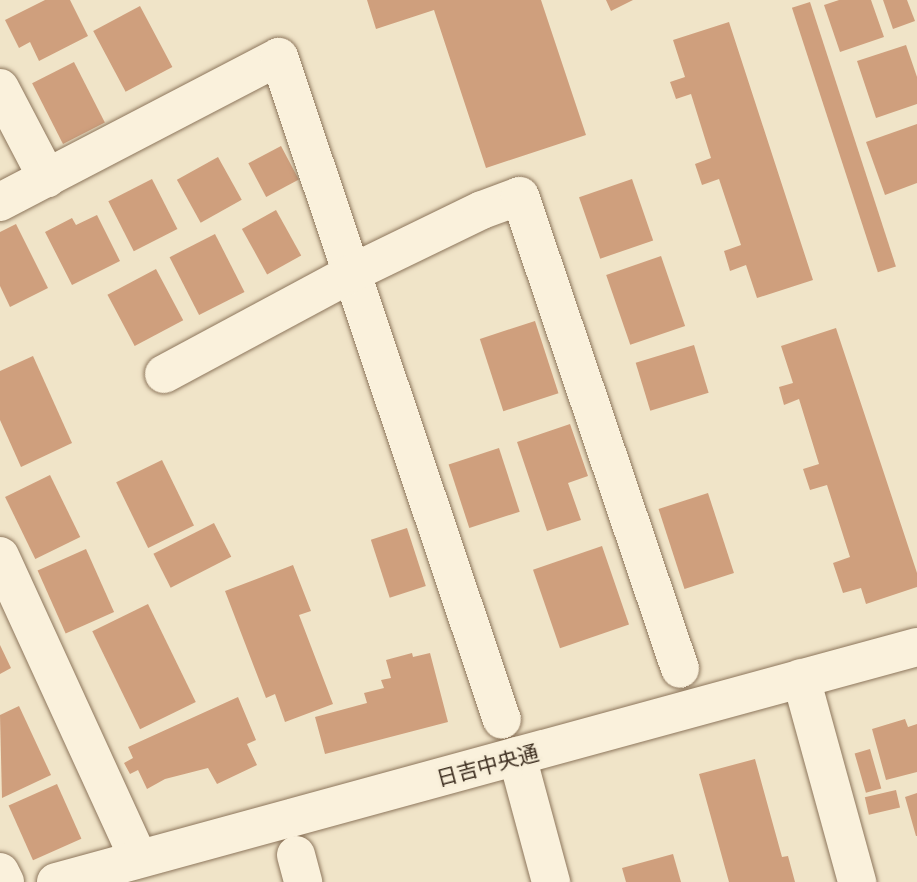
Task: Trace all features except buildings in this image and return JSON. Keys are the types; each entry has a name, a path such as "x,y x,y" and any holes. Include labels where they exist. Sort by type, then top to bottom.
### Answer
{"street":[{"path":"0,202 279,57 502,720"},
{"path":"0,88 47,178"},
{"path":"164,374 352,273 520,196 680,669"},
{"path":"0,556 138,858"},
{"name":"日吉中央通","path":"56,882 917,646"},
{"path":"801,678 857,882"},
{"path":"517,756 551,882"},
{"path":"0,872 5,882"}]}
